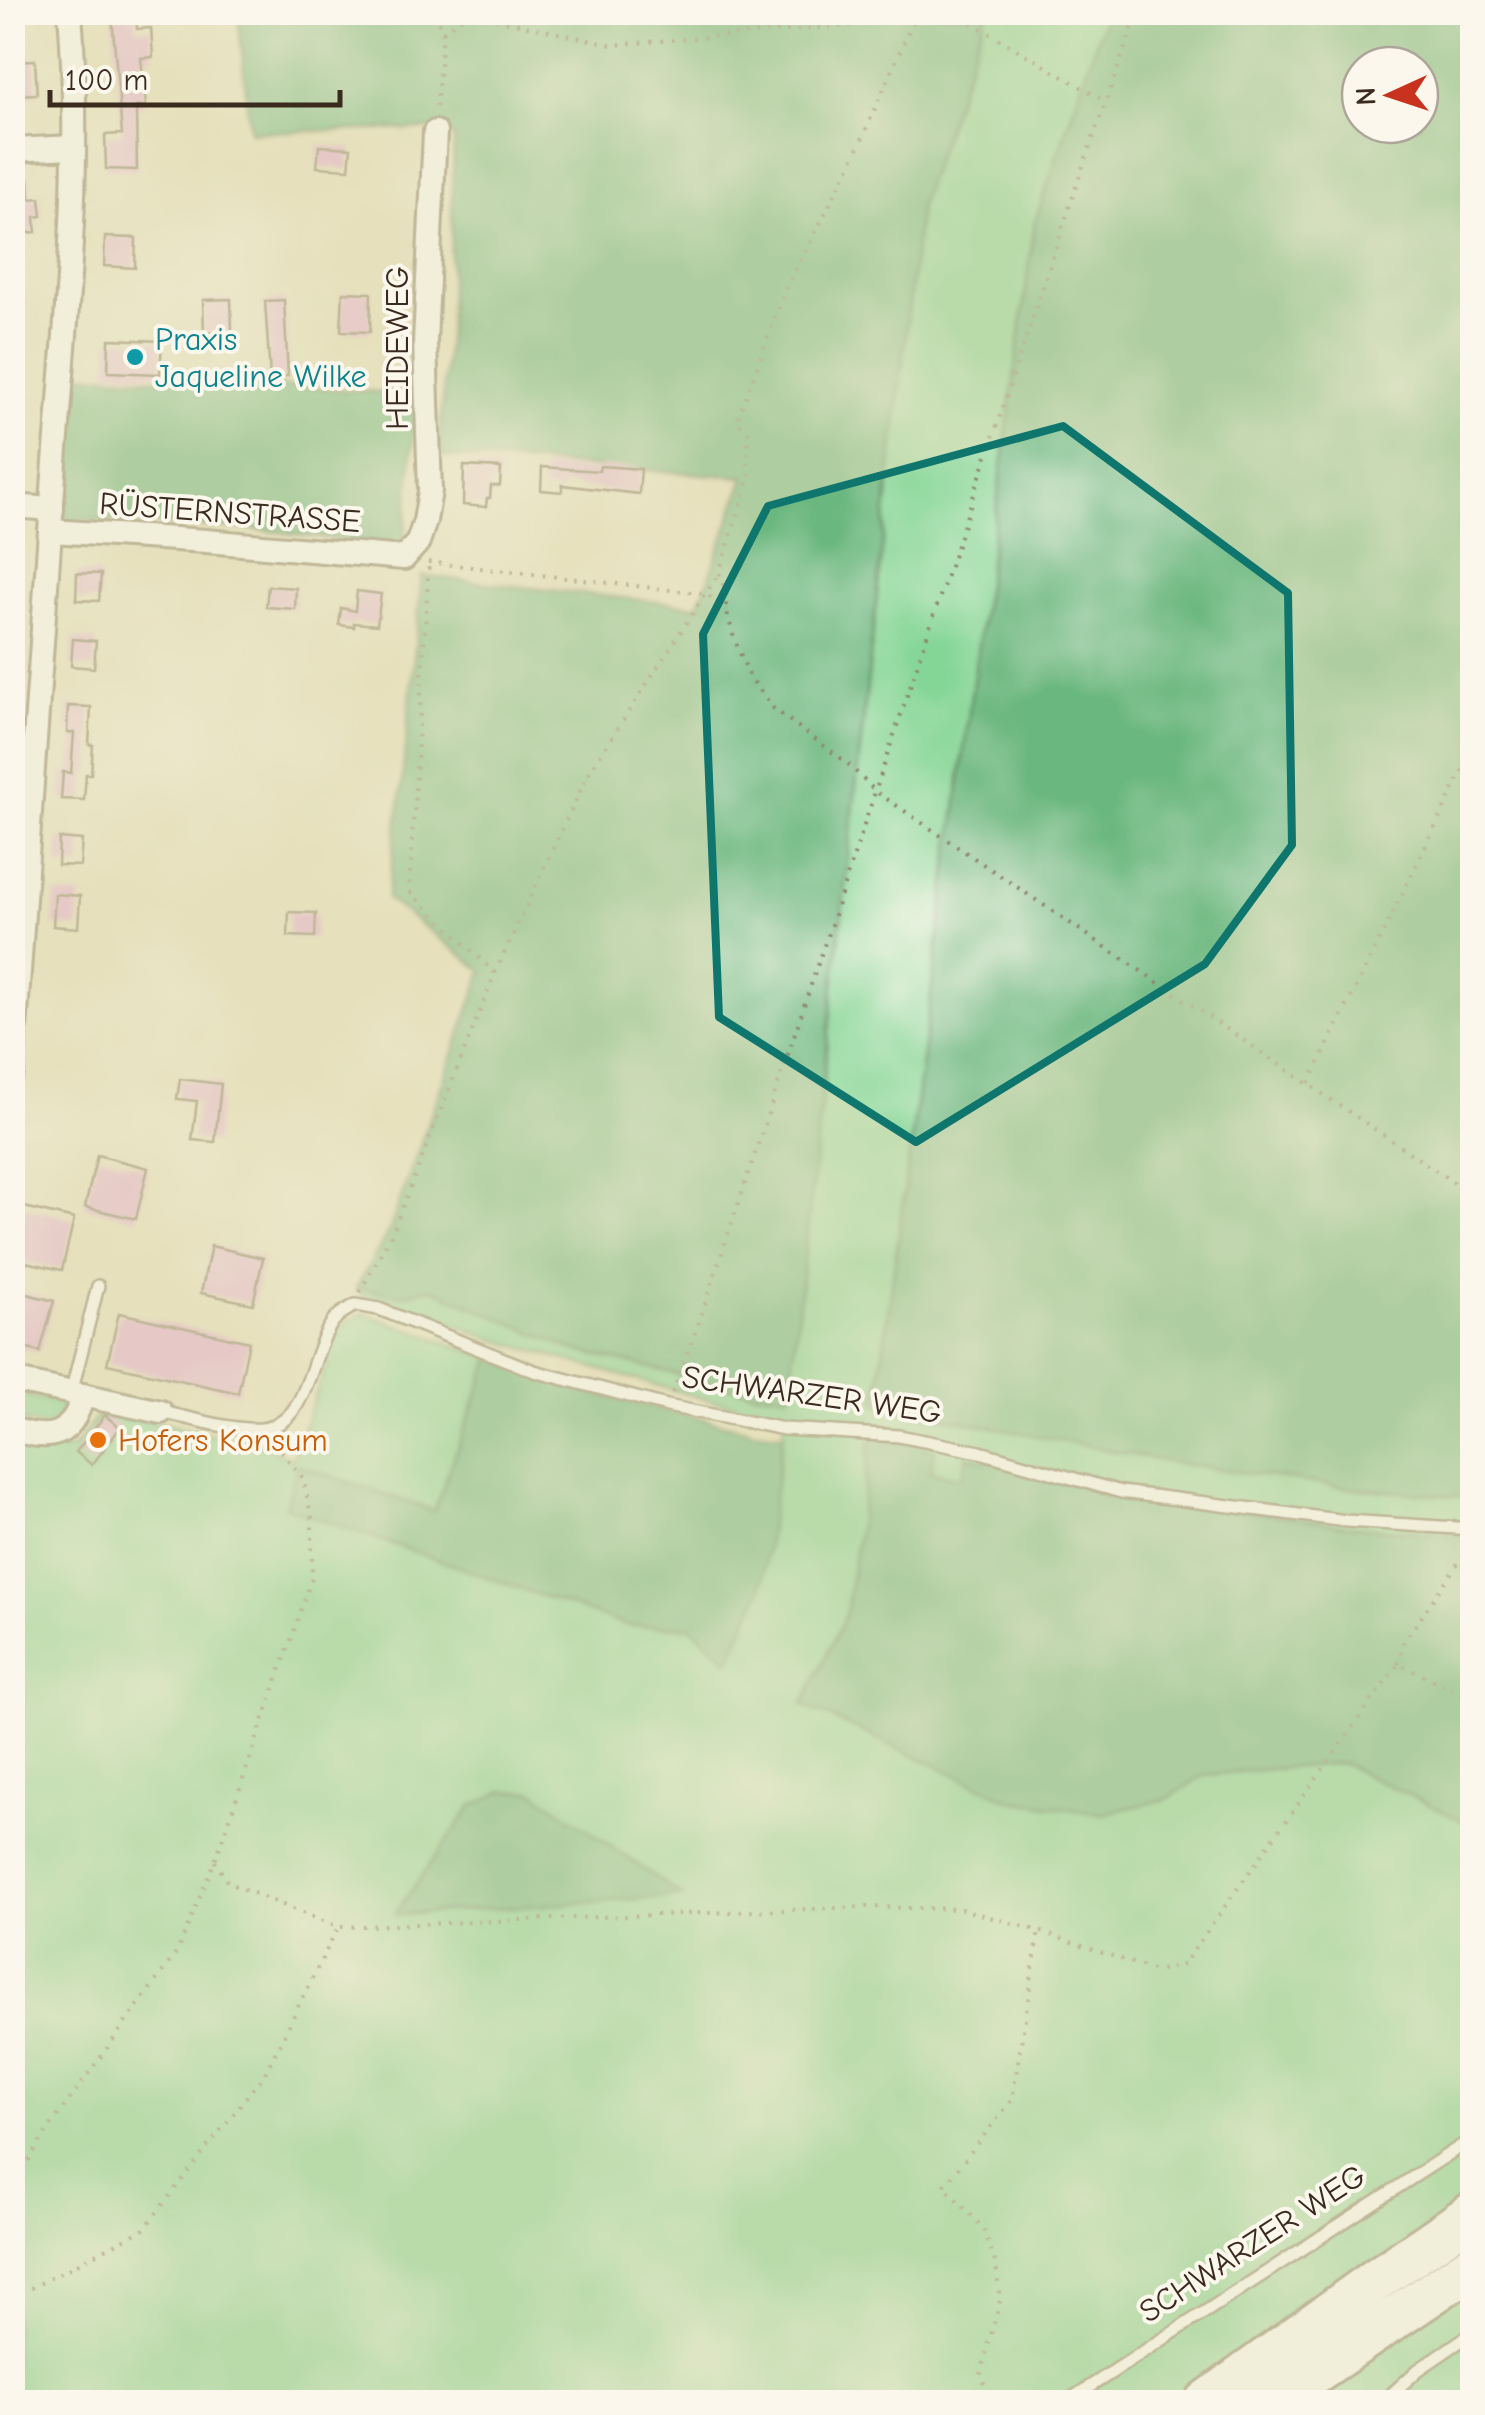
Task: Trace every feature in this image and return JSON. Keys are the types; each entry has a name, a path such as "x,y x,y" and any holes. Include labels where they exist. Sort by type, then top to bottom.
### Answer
{"highway":[{"path":"1208,2402 1472,2214"},
{"path":"1270,2402 1472,2266"}],"street":[{"path":"12,1073 23,781 51,520 70,274 70,12"},
{"name":"HEIDEWEG","path":"404,558 418,542 430,490 425,342 434,132"},
{"path":"12,150 73,147"},
{"name":"RÜSTERNSTRASSE","path":"12,506 51,520 206,540 404,558"},
{"path":"12,1380 161,1412"},
{"path":"12,1428 29,1434 60,1433 70,1424 86,1396"}],"lane":[{"path":"86,1396 98,1286"},
{"name":"SCHWARZER WEG","path":"355,1305 379,1309 534,1372 667,1406 784,1430 899,1436 980,1452 1121,1492 1346,1521 1472,1529"},
{"path":"161,1412 240,1428 264,1429 280,1423 298,1406 337,1316 355,1305"},
{"name":"SCHWARZER WEG","path":"1066,2402 1472,2138"},
{"path":"1383,2402 1418,2370 1472,2333"}],"path":[{"path":"434,12 443,32 434,132"},
{"path":"443,32 466,13 611,45 857,25 886,12"},
{"path":"355,1305 393,1231 495,973 588,774 720,573 750,476 748,433 737,422 766,339 786,288 852,162 917,12"},
{"path":"953,12 1106,101"},
{"path":"667,1406 698,1325 1138,12"},
{"path":"404,558 706,594 726,610"},
{"path":"430,562 408,891 495,973"},
{"path":"720,573 726,610 749,676 774,709 848,764 875,791 1472,1195"},
{"path":"1310,1083 1472,752"},
{"path":"12,2188 49,2128 177,1952 215,1861 312,1578 312,1519 303,1478 264,1429"},
{"path":"215,1861 228,1884 338,1927 864,1907 961,1909 1156,1971 1183,1965 1398,1664 1402,1643 1472,1543"},
{"path":"1398,1664 1472,1698"},
{"path":"12,2298 144,2229 264,2073 338,1927"},
{"path":"995,2402 980,2376 1000,2300 996,2265 984,2228 944,2186 1012,2100 1039,1932"}],"highlighted area":[{"path":"1063,426 1288,593 1292,845 1205,964 916,1142 719,1017 703,634 768,506"}],"green space":[{"path":"238,13 987,13 920,203 789,1395 753,1392 573,1350 431,1288 401,1295 356,1288 389,1231 483,971 387,899 422,576 697,606 745,477 438,456 449,318 454,137 427,129 250,132"},
{"path":"987,13 1106,13 1035,222 876,1403 1170,1462 1349,1488 1472,1497 1472,1536 1347,1526 1160,1498 968,1456 962,1478 930,1472 934,1449 872,1440 846,1614 803,1704 1011,1800 1102,1814 1167,1799 1204,1775 1341,1763 1472,1825 1472,2402 13,2402 12,1446 29,1452 74,1448 102,1410 269,1447 292,1460 338,1333 345,1323 363,1313 491,1358 434,1511 298,1465 286,1507 629,1626 690,1626 728,1660 786,1415 706,1399 486,1337 427,1313 361,1295 356,1288 401,1295 431,1287 573,1350 789,1394 920,203"},
{"path":"1106,13 1472,13 1472,1497 1349,1488 1170,1462 876,1404 1035,222"},
{"path":"75,374 417,394 404,547 251,529 64,519"},
{"path":"491,1358 568,1387 754,1431 783,1434 761,1590 729,1661 690,1626 629,1626 285,1507 298,1465 434,1511"},
{"path":"12,1393 65,1403 58,1421 47,1427 13,1419"},
{"path":"871,1440 935,1449 931,1472 962,1478 967,1456 1160,1498 1347,1526 1472,1536 1472,1825 1341,1763 1204,1775 1167,1799 1102,1814 1011,1800 803,1705 846,1614"},
{"path":"503,1791 534,1792 682,1896 394,1915 471,1807"}],"building":[{"path":"136,15 137,29 151,28 153,57 141,58 146,106 136,107 137,170 106,169 105,135 122,134 112,17"},
{"path":"35,60 37,94 12,95 12,61"},
{"path":"319,146 351,148 349,169 317,167"},
{"path":"29,179 30,199 40,198 42,216 35,217 36,232 12,234 12,181"},
{"path":"105,237 136,238 135,268 104,266"},
{"path":"343,292 371,293 370,332 341,331"},
{"path":"231,299 232,332 204,333 203,300"},
{"path":"284,300 288,376 270,377 265,301"},
{"name":"Praxis Jaqueline Wilke","path":"109,339 162,341 160,374 108,372"},
{"path":"464,466 501,468 500,486 491,486 486,507 463,505"},
{"path":"600,466 641,469 639,494 562,485 562,492 541,490 542,467 599,471"},
{"path":"77,573 101,574 99,601 76,600"},
{"path":"268,586 296,588 295,609 266,607"},
{"path":"357,591 381,594 377,625 339,625 341,608 355,611"},
{"path":"73,639 96,641 94,668 71,666"},
{"path":"68,706 91,707 91,774 86,774 84,800 61,799 63,772 71,773 74,733 67,733"},
{"path":"59,838 82,840 80,866 58,865"},
{"path":"55,894 80,896 78,928 53,926"},
{"path":"289,912 316,913 315,937 288,936"},
{"path":"180,1079 221,1084 215,1142 192,1140 197,1101 177,1099"},
{"path":"97,1155 148,1168 136,1219 85,1207"},
{"path":"16,1205 74,1219 62,1270 12,1259 12,1218"},
{"path":"211,1246 263,1258 253,1304 201,1293"},
{"path":"12,1290 54,1301 40,1352 12,1345"},
{"path":"119,1313 249,1342 238,1393 107,1364"},
{"name":"Hofers Konsum","path":"105,1415 120,1428 92,1465 76,1452"}],"place":[{"name":"Praxis Jaqueline Wilke","path":"135,357"},
{"name":"Hofers Konsum","path":"98,1440"}]}
